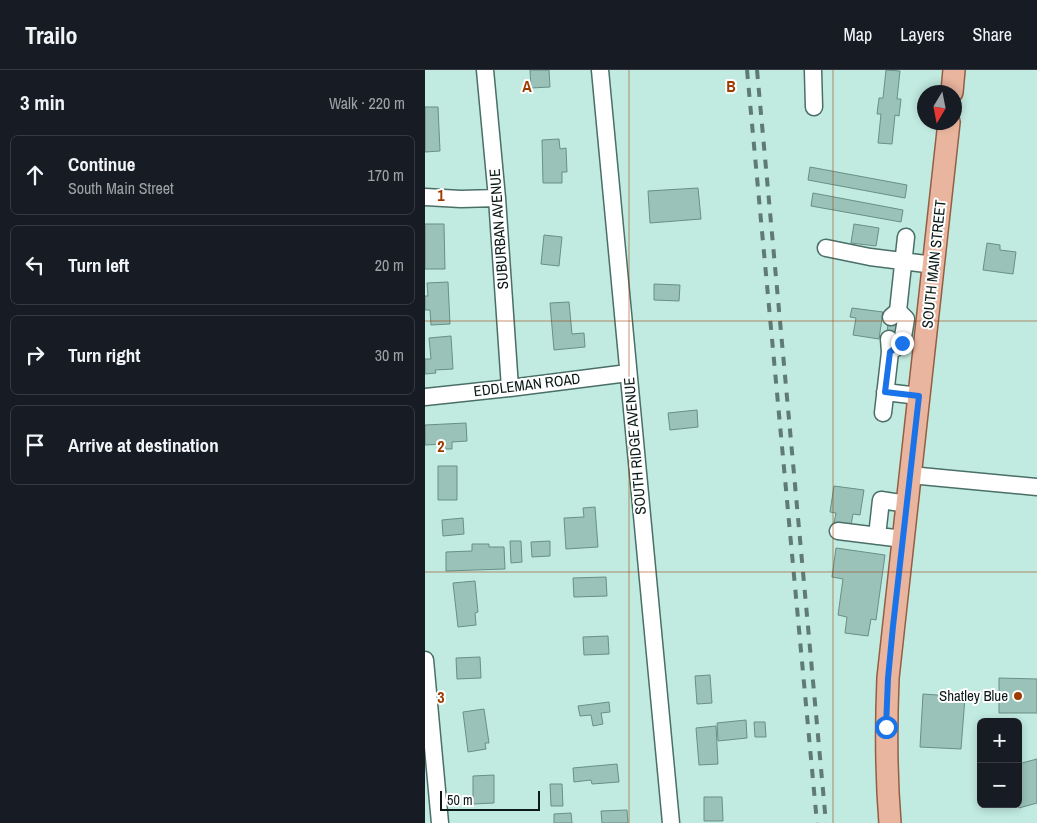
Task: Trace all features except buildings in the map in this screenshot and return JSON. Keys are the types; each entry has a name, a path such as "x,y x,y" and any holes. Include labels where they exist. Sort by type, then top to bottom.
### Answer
{"main road":[{"path":"953,85 954,70"},
{"name":"SOUTH MAIN STREET","path":"889,823 886,763 888,678 948,130"}],"street":[{"name":"SUBURBAN AVENUE","path":"485,70 497,198 510,388"},
{"name":"SOUTH RIDGE AVENUE","path":"600,70 671,823"},
{"path":"813,70 814,107"},
{"path":"425,197 497,198"},
{"path":"883,413 889,346 902,343 904,330 905,319 895,314 906,237"},
{"path":"826,248 934,265"},
{"path":"904,330 926,334"},
{"name":"EDDLEMAN ROAD","path":"425,397 628,372"},
{"path":"885,392 919,396"},
{"path":"910,475 1037,487"},
{"path":"877,536 881,500 907,504"},
{"path":"837,531 903,539"},
{"path":"425,660 441,823"}],"railway":[{"path":"747,70 817,823"},
{"path":"757,70 826,823"}],"place":[{"name":"Shatley Blue","path":"1018,696"}],"route":[{"path":"886,727 893,626 919,396 885,392 890,352 902,343"}]}
